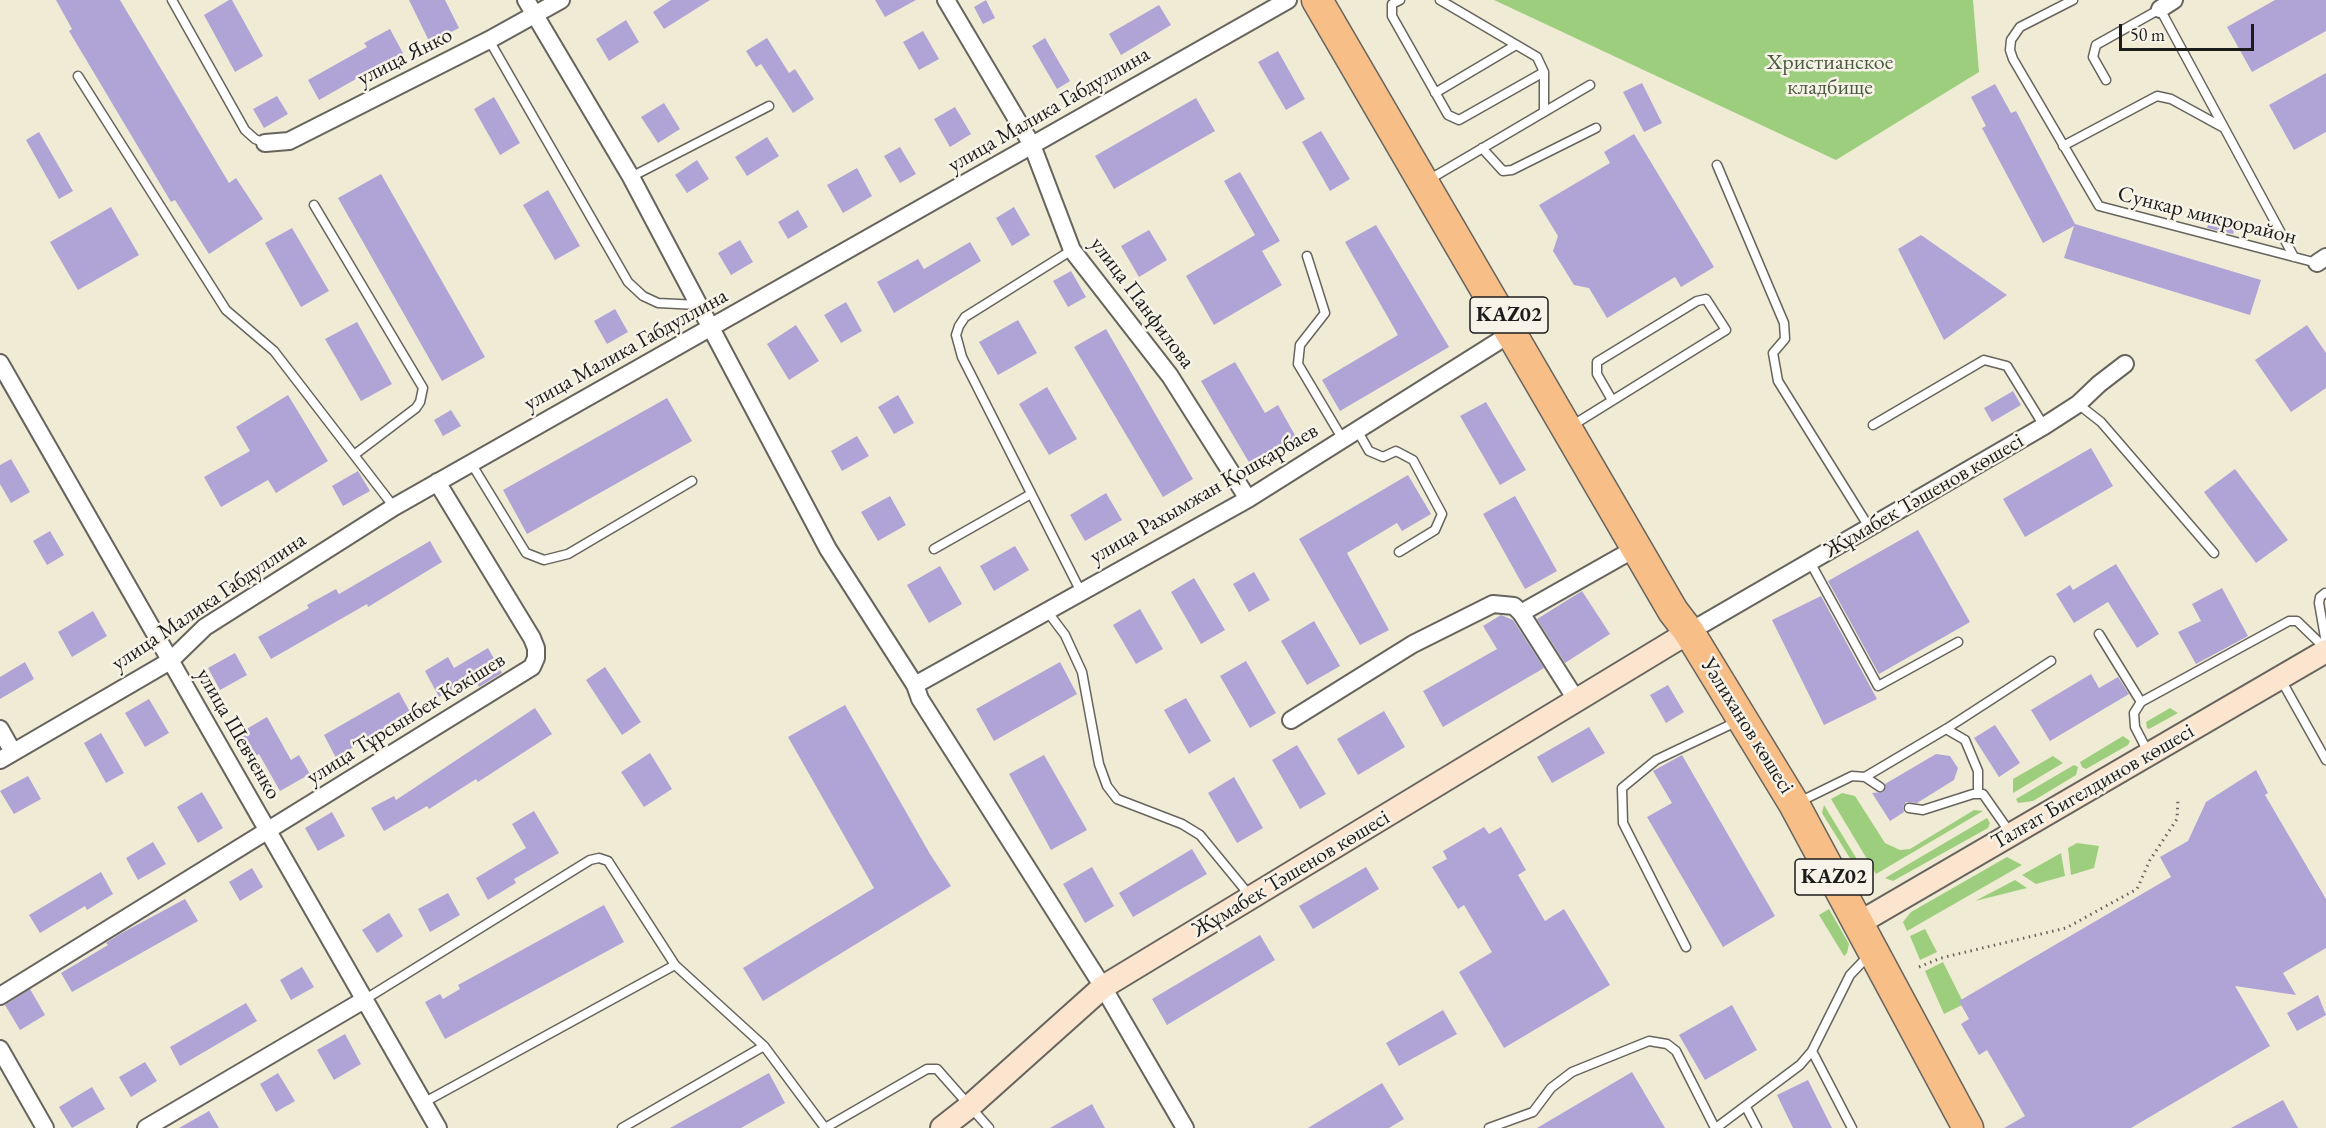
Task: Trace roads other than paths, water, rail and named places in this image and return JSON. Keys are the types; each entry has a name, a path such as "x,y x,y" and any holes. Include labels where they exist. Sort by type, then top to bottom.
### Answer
{"highway":[{"name":"KАZ02","path":"1317,0 1510,334"},
{"name":"KАZ02","path":"1326,0 1681,609 1689,632"},
{"name":"Уәлиханов көшесі","path":"1510,334 1673,611 1689,632 1794,804 1860,923 1968,1128"}],"main road":[{"name":"Жұмабек Тәшенов көшесі","path":"942,1128 970,1106 1103,987 1689,632"},
{"name":"Талғат Бигелдинов көшесі","path":"1860,923 2326,650"}],"street":[{"path":"526,0 631,177 828,549 915,685 920,699 1103,987 1185,1128"},
{"name":"улица Янко","path":"265,143 289,141 489,40 561,0"},
{"name":"улица Панфилова","path":"946,0 1032,145 1072,250 1170,375 1248,499"},
{"name":"улица Малика Габдуллина","path":"7,756 170,661 205,627 394,507 1288,0"},
{"name":"улица Рахымжан Қошқарбаев","path":"915,685 1248,499 1510,334"},
{"name":"улица Шевченко","path":"0,363 438,1128"},
{"name":"Жұмабек Тәшенов көшесі","path":"1689,632 2044,426 2078,404 2099,384 2126,364"},
{"name":"улица Тұрсынбек Кәкішев","path":"0,996 532,668 536,658 536,648 532,638 437,482"},
{"path":"1521,613 1636,548"},
{"path":"1291,720 1413,644 1493,604 1514,606 1521,613 1577,701"},
{"path":"0,729 7,756"},
{"path":"146,1128 364,1000"},
{"path":"0,1049 45,1128"}],"lane":[{"path":"172,0 245,130 255,139 265,143"},
{"path":"1400,0 1392,4 1392,16 1448,115 1459,120 1544,72"},
{"path":"1440,0 1537,57 1544,72 1544,110"},
{"name":"Сункар микрорайон","path":"2073,0 2020,27 2011,40 2013,60 2095,201 2106,209 2323,263"},
{"path":"2106,80 2093,57 2096,45 2167,4 2224,128 2294,257"},
{"path":"489,40 628,282 643,296 658,303 699,305"},
{"path":"1435,93 1516,45"},
{"path":"78,76 226,310 274,351 394,507"},
{"path":"1430,178 1590,85"},
{"path":"2062,146 2157,96 2171,99 2224,128"},
{"path":"631,177 769,106"},
{"path":"1482,148 1503,171 1512,170 1596,128"},
{"path":"1717,165 1784,322 1785,339 1773,353 1778,381 1869,527"},
{"path":"314,205 423,388 416,408 354,455"},
{"path":"1072,250 965,317 956,335 962,357 1081,592"},
{"path":"1307,256 1325,313 1300,345 1298,364 1350,434 1369,451 1383,457 1396,451 1413,460 1442,514 1436,530 1399,552"},
{"path":"1573,424 1726,330 1706,299 1697,301 1597,362 1597,374 1612,400"},
{"path":"1873,425 1984,360 2007,366 2044,426"},
{"path":"2078,404 2101,422 2214,553"},
{"path":"471,463 526,553 544,560 568,554 692,481"},
{"path":"934,549 1031,494"},
{"path":"1810,562 1878,686 1958,642"},
{"path":"2325,593 2320,597 2319,603 2326,643"},
{"path":"1047,611 1065,635 1082,672 1099,764 1107,786 1117,800 1182,824 1200,835 1251,897"},
{"path":"2150,754 2135,727 2134,713 2141,702 2289,621 2297,621 2326,650"},
{"path":"2099,634 2141,702"},
{"path":"1794,804 1845,779 1865,777 1946,729 2050,661"},
{"path":"2280,678 2326,760"},
{"path":"1686,947 1623,822 1622,788 1656,760 1742,719"},
{"path":"1946,729 1965,740 1978,771 1978,793"},
{"path":"1865,777 1880,787"},
{"path":"1909,808 1927,809 1978,793 1989,800 2011,834"},
{"path":"364,1000 591,860 599,858 608,861 675,965 764,1047 825,1128 927,1069 937,1069 945,1075 989,1128"},
{"path":"1489,1128 1533,1113 1551,1088 1572,1072 1649,1041 1667,1044 1676,1052 1716,1128 1787,1078 1812,1051 1850,975 1874,950"},
{"path":"423,1103 675,965"},
{"path":"622,1128 764,1047"},
{"path":"1812,1051 1852,1128"},
{"path":"1746,1107 1756,1128"}],"park label":[{"name":"Христианское кладбище","path":"1830,76"}]}
